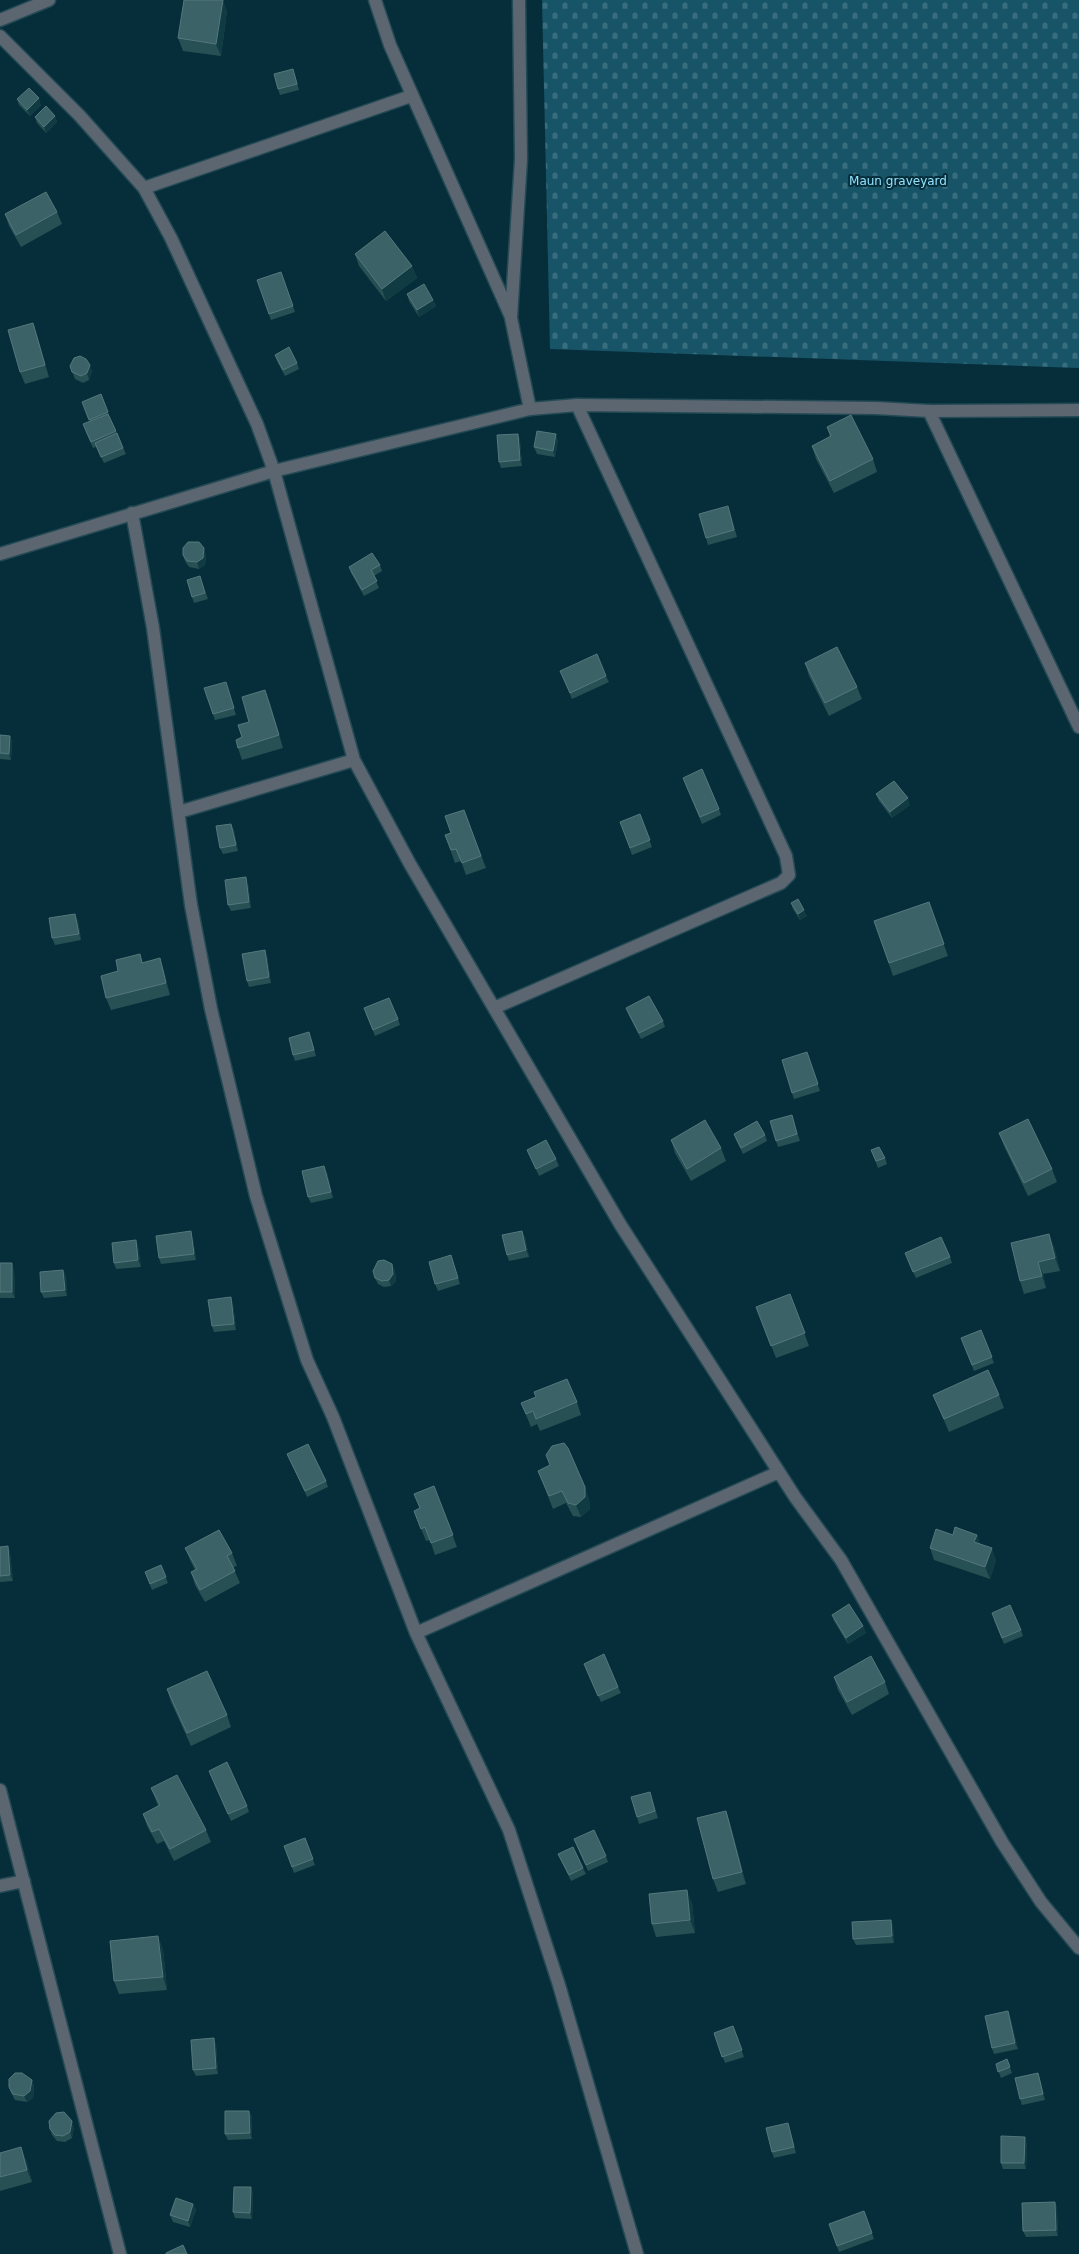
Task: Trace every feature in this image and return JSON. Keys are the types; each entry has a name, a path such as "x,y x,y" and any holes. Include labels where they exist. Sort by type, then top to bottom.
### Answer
{"street":[{"path":"0,20 49,0"},
{"path":"375,0 390,45 411,96 511,318 530,409"},
{"path":"511,318 521,159 519,0"},
{"path":"0,36 80,116 144,188 171,238 257,424 274,471 354,760 410,864 620,1224 807,1515 826,1536 842,1560 1002,1842 1041,1902 1079,1948"},
{"path":"144,188 411,96"},
{"path":"494,1008 781,883 789,875 786,856 577,404"},
{"path":"0,554 274,471 530,409 577,404 876,408 929,411 1079,410"},
{"path":"929,411 1079,727"},
{"path":"132,513 153,628 191,905 211,1009 256,1196 308,1360 333,1417 416,1633 509,1830 558,1985 637,2254"},
{"path":"179,812 354,760"},
{"path":"416,1633 779,1472"},
{"path":"0,1790 120,2254"},
{"path":"0,1886 24,1881"}],"green space":[{"name":"Maun graveyard","path":"542,0 1079,0 1079,368 550,349"}],"building":[{"path":"184,0 223,0 216,44 178,38"},
{"path":"293,69 297,84 278,89 274,74"},
{"path":"29,88 39,98 27,110 17,99"},
{"path":"46,106 55,116 44,127 35,117"},
{"path":"46,192 57,212 16,235 5,214"},
{"path":"385,231 412,266 382,289 355,254"},
{"path":"281,272 293,306 269,314 257,280"},
{"path":"424,284 433,300 417,310 407,294"},
{"path":"33,323 45,365 20,372 8,330"},
{"path":"289,347 297,363 283,370 275,355"},
{"path":"80,356 86,359 90,365 87,373 81,376 72,372 70,366 74,358"},
{"path":"101,394 108,412 89,420 82,402"},
{"path":"108,414 116,431 91,442 83,424"},
{"path":"851,415 873,459 830,481 812,446 831,436 827,427"},
{"path":"537,431 556,434 553,451 534,447"},
{"path":"117,433 123,448 101,457 95,443"},
{"path":"518,434 520,460 499,462 497,435"},
{"path":"728,506 734,530 706,538 699,514"},
{"path":"188,542 199,542 204,548 203,558 197,562 187,561 183,555 183,548"},
{"path":"372,553 380,565 371,570 377,581 362,590 349,567"},
{"path":"200,576 205,593 192,597 187,580"},
{"path":"837,647 857,687 825,703 805,663"},
{"path":"597,654 606,676 570,693 560,671"},
{"path":"226,682 234,708 213,714 204,688"},
{"path":"265,690 279,735 238,748 236,740 242,737 238,725 249,722 242,697"},
{"path":"0,735 10,736 9,754 0,753"},
{"path":"702,769 719,809 700,817 683,778"},
{"path":"894,781 908,798 890,812 876,794"},
{"path":"464,810 481,856 462,863 456,849 451,850 445,835 451,833 445,816"},
{"path":"640,814 650,840 630,848 620,822"},
{"path":"231,824 236,845 220,848 216,826"},
{"path":"246,877 249,902 228,905 225,880"},
{"path":"798,899 804,910 798,914 791,903"},
{"path":"929,902 944,944 889,963 874,921"},
{"path":"75,914 79,934 52,938 49,918"},
{"path":"265,950 269,977 247,981 242,954"},
{"path":"140,954 142,963 160,958 166,983 106,998 101,976 118,971 116,960"},
{"path":"649,996 663,1021 639,1033 626,1008"},
{"path":"389,998 398,1019 373,1030 364,1008"},
{"path":"309,1032 314,1050 293,1055 289,1038"},
{"path":"807,1052 818,1084 792,1093 782,1060"},
{"path":"792,1115 797,1134 776,1141 770,1121"},
{"path":"1028,1119 1052,1169 1024,1183 999,1133"},
{"path":"705,1120 721,1148 687,1169 671,1140"},
{"path":"757,1121 765,1135 741,1148 734,1134"},
{"path":"546,1140 556,1159 536,1169 527,1150"},
{"path":"879,1147 885,1158 876,1161 871,1150"},
{"path":"324,1166 331,1192 308,1197 302,1171"},
{"path":"191,1231 194,1254 159,1258 156,1236"},
{"path":"522,1231 526,1250 507,1255 502,1235"},
{"path":"1049,1234 1055,1258 1038,1262 1042,1276 1020,1281 1011,1243"},
{"path":"941,1237 950,1257 913,1272 905,1253"},
{"path":"136,1240 138,1260 114,1263 112,1243"},
{"path":"451,1255 458,1278 435,1284 429,1262"},
{"path":"384,1260 392,1264 393,1274 389,1280 382,1281 375,1278 373,1271 378,1261"},
{"path":"0,1263 12,1263 12,1292 0,1292"},
{"path":"63,1270 65,1290 41,1292 40,1272"},
{"path":"790,1294 805,1333 771,1346 756,1307"},
{"path":"231,1297 234,1324 212,1326 208,1300"},
{"path":"981,1330 992,1357 972,1365 961,1338"},
{"path":"988,1370 999,1395 944,1419 933,1395"},
{"path":"567,1379 577,1402 536,1419 533,1411 526,1414 521,1403 536,1397 534,1392"},
{"path":"564,1443 585,1487 585,1497 576,1505 568,1503 562,1491 549,1496 538,1471 550,1465 546,1455 552,1446"},
{"path":"308,1444 326,1481 305,1491 287,1454"},
{"path":"434,1486 453,1535 431,1543 425,1527 421,1529 414,1511 420,1508 414,1494"},
{"path":"955,1527 977,1535 974,1542 992,1548 985,1567 930,1548 936,1529 953,1535"},
{"path":"219,1530 232,1553 227,1556 235,1571 200,1590 191,1572 197,1569 185,1548"},
{"path":"8,1546 10,1575 0,1576 0,1547"},
{"path":"161,1565 166,1577 150,1584 145,1572"},
{"path":"849,1604 863,1626 846,1638 832,1615"},
{"path":"1010,1605 1021,1630 1002,1638 992,1613"},
{"path":"604,1654 618,1687 598,1696 584,1664"},
{"path":"871,1656 885,1682 847,1702 834,1677"},
{"path":"207,1671 227,1715 187,1733 167,1689"},
{"path":"227,1762 247,1806 228,1814 209,1771"},
{"path":"177,1775 206,1830 170,1849 159,1829 152,1832 143,1814 160,1805 151,1788"},
{"path":"650,1792 655,1811 637,1817 631,1797"},
{"path":"726,1811 742,1872 713,1879 697,1818"},
{"path":"594,1830 606,1856 586,1865 574,1839"},
{"path":"305,1838 313,1859 292,1867 284,1846"},
{"path":"573,1847 583,1868 569,1875 558,1854"},
{"path":"687,1890 690,1920 652,1924 649,1894"},
{"path":"891,1920 892,1936 853,1939 852,1922"},
{"path":"158,1936 163,1977 114,1981 110,1941"},
{"path":"1008,2011 1015,2043 992,2048 985,2016"},
{"path":"733,2026 742,2050 722,2057 714,2033"},
{"path":"214,2038 216,2068 193,2070 191,2040"},
{"path":"1007,2059 1010,2067 998,2072 996,2064"},
{"path":"15,2073 22,2073 32,2080 30,2091 24,2096 13,2094 9,2087 9,2079"},
{"path":"1038,2073 1043,2094 1020,2099 1015,2078"},
{"path":"225,2111 249,2111 250,2133 225,2134"},
{"path":"64,2112 72,2121 70,2132 63,2136 55,2135 50,2129 49,2121 56,2113"},
{"path":"788,2123 794,2147 772,2152 766,2128"},
{"path":"1001,2136 1025,2137 1024,2163 1001,2163"},
{"path":"21,2147 27,2170 0,2177 0,2153"},
{"path":"234,2187 251,2187 250,2213 233,2212"},
{"path":"176,2198 193,2204 188,2221 170,2215"},
{"path":"1055,2202 1056,2230 1023,2231 1022,2203"},
{"path":"864,2211 872,2233 837,2246 829,2224"},
{"path":"183,2245 187,2254 166,2254 166,2253"}]}
